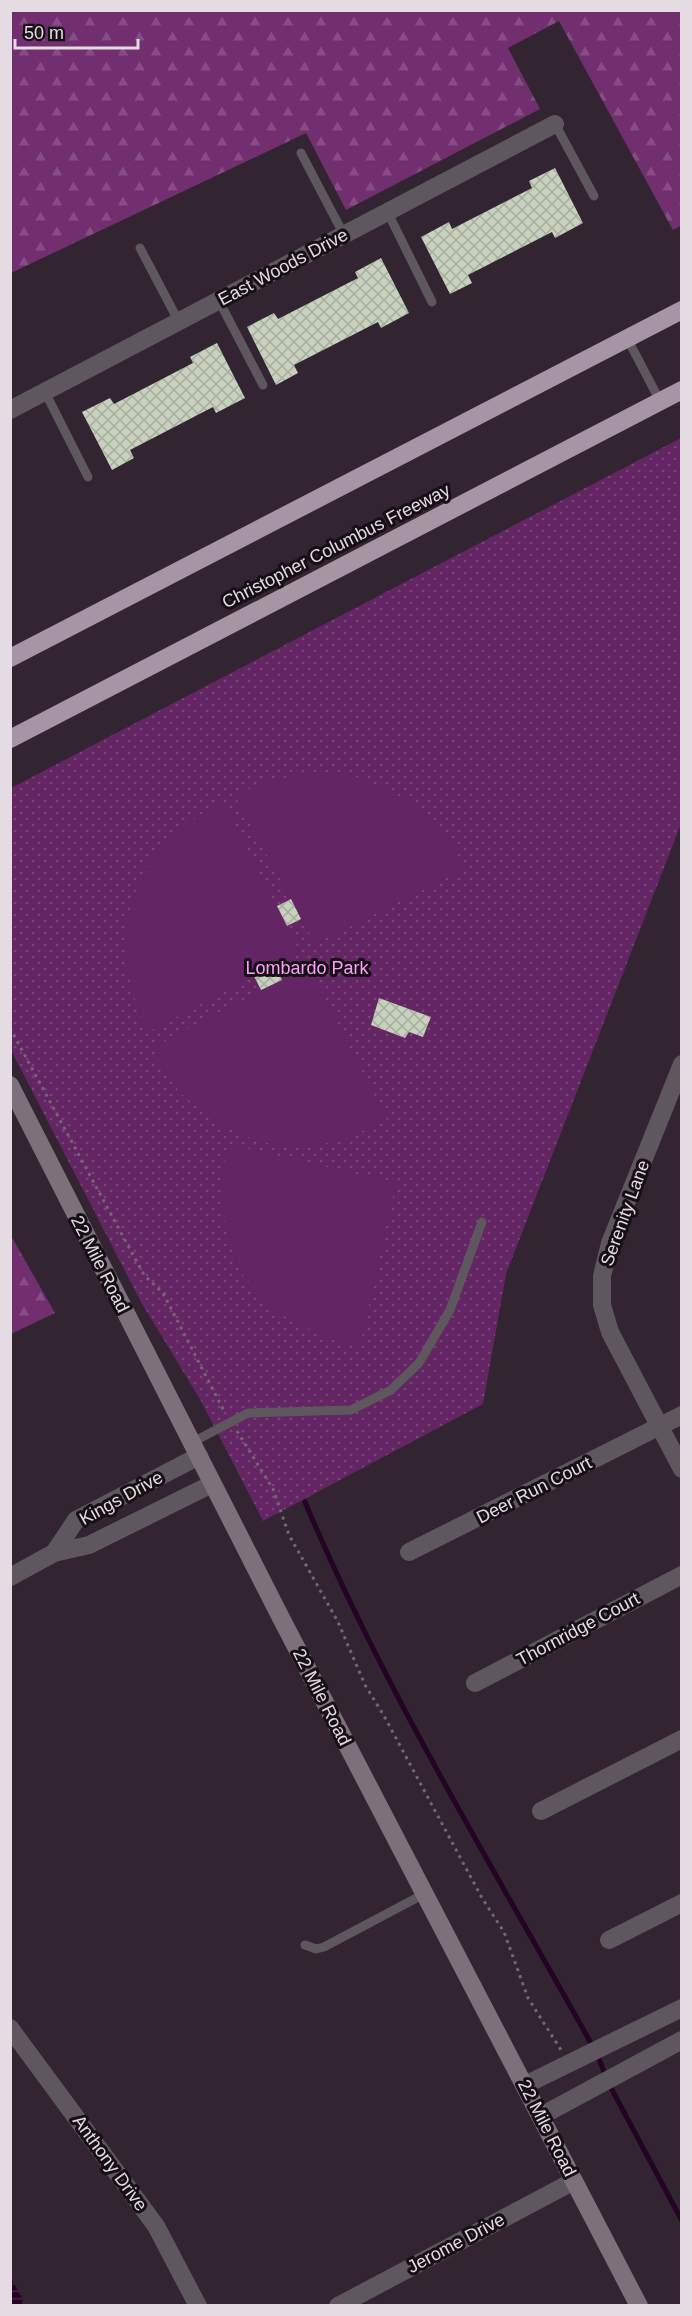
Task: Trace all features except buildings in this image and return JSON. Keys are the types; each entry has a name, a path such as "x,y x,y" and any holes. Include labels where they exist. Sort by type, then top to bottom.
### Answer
{"highway":[{"path":"10,658 681,310"},
{"name":"Christopher Columbus Freeway","path":"10,739 681,390"}],"street":[{"name":"East Woods Drive","path":"10,410 555,124"},
{"name":"Serenity Lane","path":"681,1064 676,1099 610,1243 602,1276 602,1305 610,1332 681,1469"},
{"name":"22 Mile Road","path":"10,1085 212,1484 639,2306"},
{"name":"Deer Run Court","path":"409,1552 681,1415"},
{"name":"Kings Drive","path":"54,1553 76,1520 195,1450"},
{"name":"Kings Drive","path":"10,1577 54,1553 88,1545 212,1484"},
{"name":"Thornridge Court","path":"475,1683 681,1575"},
{"path":"541,1811 681,1739"},
{"path":"609,1940 681,1903"},
{"path":"525,2085 680,2011"},
{"name":"Anthony Drive","path":"10,2028 156,2226 198,2306"},
{"path":"541,2116 681,2040"},
{"name":"Jerome Drive","path":"338,2306 574,2181"}],"lane":[{"path":"555,124 594,196"},
{"path":"301,153 344,235"},
{"path":"387,213 432,302"},
{"path":"140,248 179,322"},
{"path":"219,301 263,385"},
{"path":"627,338 660,401"},
{"path":"45,392 88,477"},
{"path":"195,1450 231,1422 248,1413 267,1411 316,1413 351,1410 391,1390 419,1363 450,1310 482,1222"},
{"path":"305,1945 316,1949 324,1947 424,1894"}],"path":[{"path":"10,1028 144,1275 163,1293 231,1422 273,1489 289,1535 338,1622 365,1685 383,1714 482,1898 504,1932 528,1998 546,2024 554,2041 571,2063"}],"green space":[{"path":"11,11 681,11 682,225 673,230 559,21 508,48 540,109 346,210 306,133 11,273"},
{"name":"Lombardo Park","path":"681,438 681,824 506,1274 483,1404 263,1521 201,1401 141,1302 11,1050 11,788"},
{"path":"311,772 363,778 418,806 451,842 464,869 315,944 235,796 261,783"},
{"path":"223,802 300,952 146,1033 133,993 126,954 126,935 134,895 150,858 156,850 188,823"},
{"path":"308,966 387,1120 320,1145 292,1147 256,1140 238,1133 206,1114 179,1091 152,1048"},
{"path":"228,1144 396,1183 360,1346 326,1338 278,1313 240,1272 223,1216 221,1179"},
{"path":"10,1234 55,1313 11,1334 10,1334"}],"shaded area":[{"path":"11,2278 23,2300 21,2305 11,2305"}],"waterway":[{"path":"305,1502 406,1713 597,2054 609,2084 682,2221"}]}
